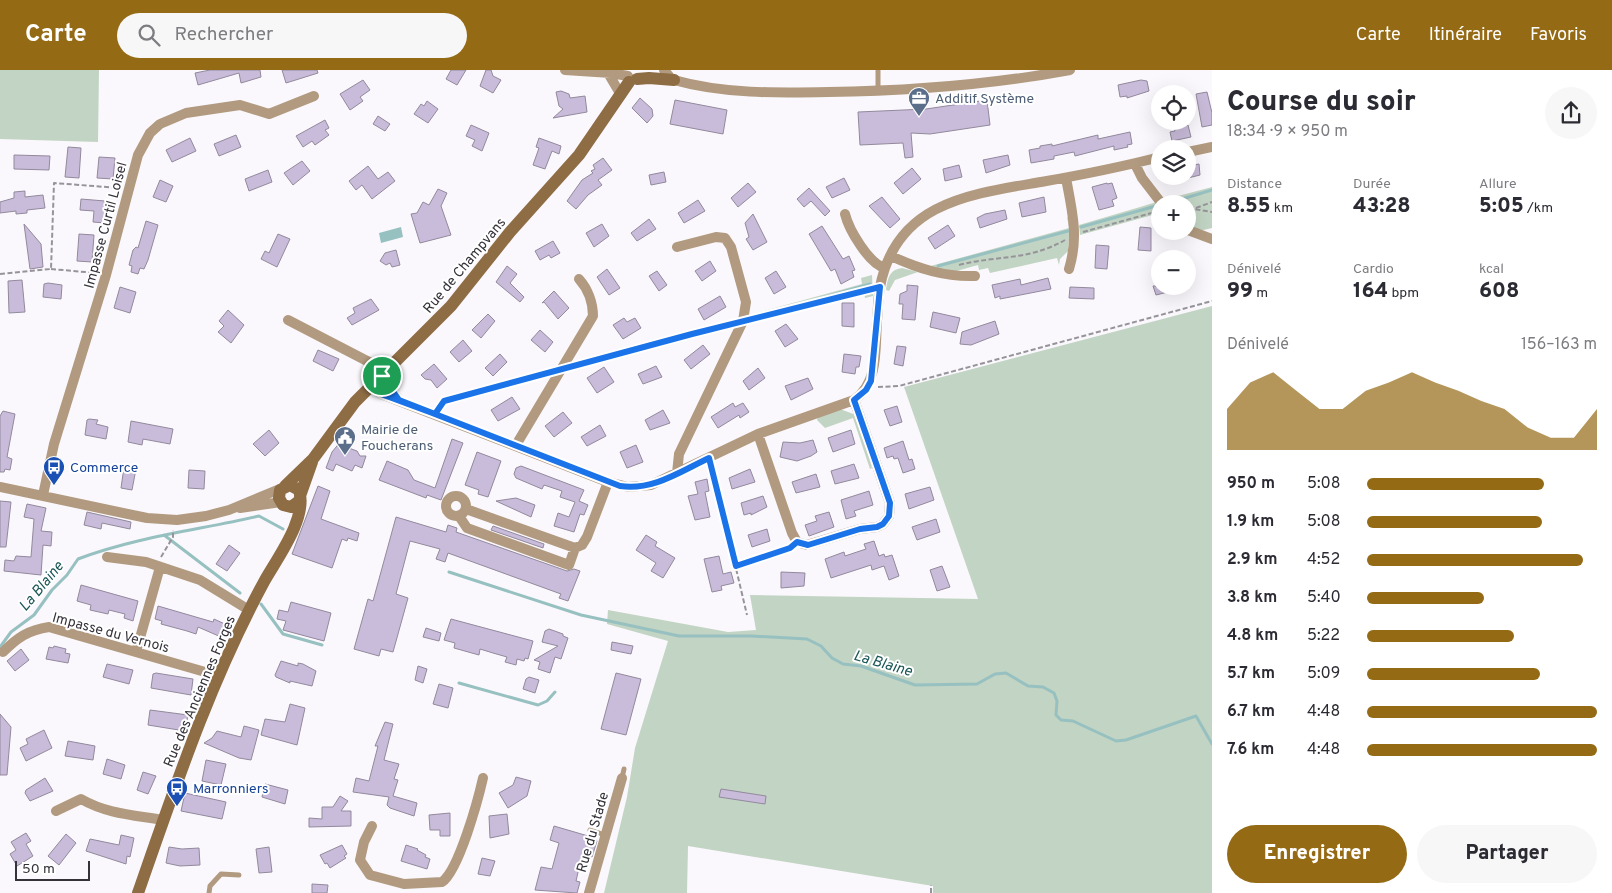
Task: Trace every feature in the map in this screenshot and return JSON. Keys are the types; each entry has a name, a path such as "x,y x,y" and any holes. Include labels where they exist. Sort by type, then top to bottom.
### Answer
{"street":[{"path":"565,70 649,78 669,76 743,91 878,91 960,87 1070,70"},
{"path":"608,73 621,94"},
{"name":"Rue de Champvans","path":"283,487 313,459 355,402 377,389 382,376 451,306 510,232 579,155 621,94 638,76"},
{"name":"Impasse Curtil Loisel","path":"43,495 54,444 144,143 155,129 170,118 186,113 240,105 269,114 314,96"},
{"path":"1196,151 1212,148"},
{"path":"377,389 399,400 608,482 620,486 642,487 677,473 758,434 854,400 866,390 871,381 874,364 880,287 885,268 908,230 932,210 943,204 970,196 1151,160"},
{"path":"1135,164 1142,178 1155,195"},
{"path":"1066,178 1075,234 1075,250 1069,269"},
{"path":"845,214 848,226 869,255 880,267 885,268"},
{"path":"1196,233 1212,239"},
{"path":"677,247 716,237 725,238 730,247 746,302 743,321 679,454 677,473"},
{"path":"891,256 915,267 946,276 975,276"},
{"path":"516,445 593,316 586,287 579,279"},
{"path":"288,320 372,364 399,400"},
{"path":"758,434 792,533 797,542 808,545 860,529 877,527 883,524 889,516 890,503 854,400"},
{"name":"Rue de Champvans","path":"300,498 313,459"},
{"path":"575,548 569,565 467,528 462,512 575,548 582,545 587,537 608,482"},
{"path":"0,486 147,518 192,519 234,508 282,503 291,507 300,498 295,487 283,487 265,493 234,508"},
{"path":"283,487 279,495 290,520 290,534"},
{"name":"Rue des Anciennes Forges","path":"138,893 163,820 219,676 249,610 298,520 300,498"},
{"path":"107,557 146,562 200,580 249,610"},
{"path":"136,652 160,567"},
{"name":"Impasse du Vernois","path":"3,652 18,637 34,629 49,628 219,676"},
{"name":"Rue du Stade","path":"589,893 623,774"},
{"path":"372,826 364,842 360,860 370,875 403,888 436,884 450,876 478,800 483,778"},
{"path":"56,811 81,799 97,808 123,815 163,820"}],"lane":[{"path":"878,70 878,91"},
{"path":"590,830 606,835"},
{"path":"209,893 210,886 221,874 239,875"}],"path":[{"path":"51,269 54,182 130,189"},
{"path":"1196,208 1212,202"},
{"path":"1196,208 1212,212"},
{"path":"952,267 980,260 1016,258 1051,247 1075,234 1151,213"},
{"path":"0,274 51,269 106,275"},
{"path":"435,414 444,401 743,321 880,287"},
{"path":"866,390 898,386 1212,302"},
{"path":"709,458 747,615"},
{"path":"160,567 161,556 172,538 173,529 170,525"},
{"path":"736,566 790,548 797,542"},
{"path":"931,886 931,893"}],"green space":[{"path":"0,70 99,70 98,142 0,139"},
{"path":"1212,187 1212,228 1199,231 1196,230 1196,195 1182,195"},
{"path":"1151,204 1151,215 1080,235 1079,225"},
{"path":"1067,217 1070,219 1068,251 1060,259 1059,265 1057,258 990,273 988,268 979,270 978,265 953,272 927,267 1069,228"},
{"path":"902,268 918,272 895,280 889,291 886,290 890,275"},
{"path":"872,275 873,296 865,298 864,292 751,322 753,314 862,284 861,278"},
{"path":"1212,306 1212,893 933,893 933,886 688,846 687,893 604,893 627,797 635,748 668,641 607,624 608,610 728,632 756,630 750,595 978,599 904,387"},
{"path":"840,409 856,415 872,468 870,469 853,418 825,428 817,420 818,417"}],"water":[{"path":"401,227 403,237 381,243 379,233"}],"building":[{"path":"210,70 260,70 261,77 241,83 239,73 198,85 195,73"},
{"path":"282,70 317,70 318,73 286,83"},
{"path":"451,70 466,70 457,85 446,79"},
{"path":"486,70 491,70 493,76 501,80 493,93 480,86"},
{"path":"363,80 370,90 360,97 363,101 350,110 340,94"},
{"path":"1141,80 1147,81 1149,91 1127,98 1127,96 1120,97 1118,85"},
{"path":"561,91 569,94 570,98 585,96 587,112 553,118 563,109 559,106 556,92"},
{"path":"1207,92 1212,113 1212,125 1202,127 1196,94"},
{"path":"640,98 652,109 653,116 647,123 632,108"},
{"path":"675,100 727,110 723,134 670,124"},
{"path":"987,100 990,125 930,134 911,133 913,157 905,158 903,143 860,145 858,112 926,109"},
{"path":"427,101 438,109 428,123 414,114 421,104 424,106"},
{"path":"378,116 390,124 385,131 373,124"},
{"path":"325,120 329,128 325,130 329,135 315,145 312,141 303,147 296,136"},
{"path":"471,125 489,133 482,151 472,146 475,140 466,136"},
{"path":"1189,130 1191,137 1172,140 1170,132"},
{"path":"1130,132 1132,144 1127,145 1128,147 1114,150 1114,146 1075,156 1074,152 1054,156 1054,159 1031,163 1029,150 1040,148 1040,146 1052,144 1052,146 1098,135 1098,139"},
{"path":"236,135 241,147 219,156 214,144"},
{"path":"190,138 196,151 172,162 166,150"},
{"path":"539,138 561,146 559,154 552,151 545,169 533,165 539,148 536,147"},
{"path":"68,147 81,148 79,178 65,177"},
{"path":"14,155 50,156 49,170 14,169"},
{"path":"1008,155 1010,165 986,173 983,160"},
{"path":"99,157 115,158 113,179 97,178"},
{"path":"603,158 612,170 598,180 602,185 588,195 576,209 567,201 582,180 593,173 591,171 595,169 593,165"},
{"path":"302,161 310,171 293,185 284,173"},
{"path":"1199,164 1200,175 1196,176 1196,165"},
{"path":"959,165 962,177 945,181 943,169"},
{"path":"368,166 378,179 388,172 395,181 372,199 362,185 356,190 349,181"},
{"path":"912,168 921,179 903,194 894,183"},
{"path":"268,170 272,182 249,191 245,179"},
{"path":"664,172 666,182 651,185 649,175"},
{"path":"844,178 850,190 832,198 826,187"},
{"path":"160,180 173,186 166,202 153,197"},
{"path":"748,183 756,192 738,207 731,198"},
{"path":"1112,183 1117,198 1112,200 1114,206 1099,210 1092,187"},
{"path":"809,188 830,211 825,216 811,201 804,207 797,199"},
{"path":"438,189 447,193 441,206 451,235 420,243 411,214 417,213 423,202 429,205"},
{"path":"25,191 25,197 43,195 45,208 27,210 27,213 16,214 16,211 0,213 0,202 14,198 14,192"},
{"path":"882,197 900,219 890,228 869,206"},
{"path":"1044,197 1046,212 1022,217 1019,203"},
{"path":"81,199 105,201 105,223 93,222 94,211 80,210"},
{"path":"698,200 705,211 684,223 678,213"},
{"path":"1005,210 1007,219 980,228 977,218 985,214"},
{"path":"753,214 767,242 753,250 746,239 749,237 745,223"},
{"path":"649,219 656,229 637,241 631,233"},
{"path":"146,221 158,225 148,260 144,269 140,268 138,274 131,272 132,266 129,265 133,250 136,247 138,248"},
{"path":"24,224 41,244 43,267 30,269"},
{"path":"602,224 609,236 594,247 586,233"},
{"path":"948,225 955,236 935,249 928,238"},
{"path":"822,226 843,259 849,256 855,270 852,271 854,277 841,284 835,269 831,271 809,234"},
{"path":"1140,227 1151,228 1151,251 1138,250"},
{"path":"79,234 94,235 92,262 77,261"},
{"path":"278,234 290,239 277,267 261,259 265,251 269,253"},
{"path":"553,241 560,253 551,258 549,255 540,260 535,251"},
{"path":"1096,245 1109,246 1107,269 1095,268"},
{"path":"396,250 400,265 392,267 390,263 386,265 380,261 385,253"},
{"path":"710,261 716,271 702,281 695,271"},
{"path":"507,266 517,274 510,283 524,297 520,302 496,282"},
{"path":"607,269 620,288 609,295 597,277"},
{"path":"657,271 667,285 659,291 649,276"},
{"path":"776,271 786,287 774,294 765,278"},
{"path":"1048,278 1051,289 1000,299 1000,296 995,298 992,285 1020,279 1021,285"},
{"path":"22,280 25,312 9,313 8,281"},
{"path":"44,284 62,285 61,299 43,297"},
{"path":"907,285 918,286 915,320 902,319 903,304 899,304 900,294 907,291"},
{"path":"120,287 136,292 130,313 114,308"},
{"path":"1070,287 1094,288 1094,299 1069,298"},
{"path":"554,291 569,308 558,319 544,302 542,303"},
{"path":"720,296 726,307 704,320 698,309"},
{"path":"371,299 379,310 352,325 347,318 355,313 353,308"},
{"path":"842,303 854,303 854,327 842,326"},
{"path":"228,310 244,325 231,343 218,332 224,326 219,321"},
{"path":"933,312 960,318 956,333 930,327"},
{"path":"488,314 495,321 481,338 472,330"},
{"path":"624,318 627,322 635,318 641,328 623,339 613,325"},
{"path":"995,321 999,334 971,345 960,344 962,332"},
{"path":"786,324 798,339 785,347 775,331"},
{"path":"540,330 553,342 545,352 531,340"},
{"path":"463,340 472,351 459,362 450,352"},
{"path":"703,345 710,354 691,369 684,360"},
{"path":"897,346 906,347 903,366 894,364"},
{"path":"318,350 339,359 333,371 313,361"},
{"path":"500,354 507,362 493,376 485,368"},
{"path":"844,354 861,356 859,367 856,367 855,374 842,372"},
{"path":"434,364 447,379 437,388 431,380 425,379 421,375"},
{"path":"656,366 662,377 643,384 638,374"},
{"path":"604,367 614,382 597,393 587,378"},
{"path":"758,368 765,378 749,390 743,381"},
{"path":"808,378 813,389 791,400 785,386"},
{"path":"512,397 520,409 498,421 491,410"},
{"path":"733,403 735,407 743,403 749,412 740,418 739,415 718,428 711,417"},
{"path":"897,406 902,422 890,426 884,410"},
{"path":"663,410 670,423 650,430 645,420"},
{"path":"3,411 15,414 7,457 12,459 10,470 5,469 4,472 0,472 0,416"},
{"path":"563,412 572,423 554,437 545,426"},
{"path":"87,420 98,420 96,424 108,427 106,439 85,435"},
{"path":"131,421 173,429 170,444 143,439 142,445 128,442"},
{"path":"600,425 606,436 587,446 581,437"},
{"path":"269,430 279,443 265,456 253,444"},
{"path":"851,430 855,444 833,452 828,438"},
{"path":"452,439 463,443 441,500 427,495 426,498 379,480 387,461 408,470 414,480 435,488"},
{"path":"813,440 817,452 811,456 797,461 780,457 783,442 800,443"},
{"name":"Mairie de Foucherans","path":"341,441 347,444 346,447 357,451 360,456 366,456 362,468 355,465 352,471 336,464 333,471 326,468 332,452"},
{"path":"903,441 909,460 912,459 915,469 903,473 898,458 894,459 893,456 887,458 884,448"},
{"path":"636,445 643,462 627,468 620,452"},
{"path":"477,452 501,461 488,497 478,494 479,490 465,485"},
{"path":"854,464 859,478 835,484 831,471"},
{"path":"521,466 584,490 579,501 588,505 584,515 580,514 574,532 554,526 558,513 569,517 575,502 560,497 562,491 544,485 542,489 516,478 514,474 516,468"},
{"path":"124,467 136,469 132,490 121,488"},
{"path":"750,469 755,482 732,489 729,478"},
{"path":"189,470 205,471 204,489 188,488"},
{"path":"816,474 820,487 796,493 792,482"},
{"path":"707,479 709,491 705,492 710,517 695,520 688,496 698,494 695,482"},
{"path":"318,486 330,491 321,519 359,533 357,541 348,538 347,541 342,539 332,568 292,554"},
{"path":"930,487 934,500 909,509 905,494"},
{"path":"869,491 873,505 854,511 856,516 846,519 841,500"},
{"path":"763,496 767,507 751,515 751,513 744,515 741,503"},
{"path":"516,498 535,505 531,517 496,501"},
{"path":"0,501 11,502 6,547 0,547"},
{"path":"27,504 46,508 41,531 52,532 51,546 43,545 41,575 4,571 5,560 14,561 16,556 31,557 34,519 24,517"},
{"path":"87,512 131,522 130,529 102,523 101,529 84,525"},
{"path":"829,512 834,527 809,536 805,525 817,521 815,516"},
{"path":"396,517 446,532 448,525 457,528 456,532 567,571 574,569 580,571 568,601 559,598 561,594 448,553 445,562 436,559 440,549 410,541 396,594 408,598 393,652 381,649 379,656 354,649 368,599 373,601"},
{"path":"936,519 940,532 917,540 912,527"},
{"path":"493,526 544,544 543,548 491,530"},
{"path":"767,529 770,541 752,547 748,535"},
{"path":"646,535 657,542 655,546 675,558 663,578 651,571 656,563 636,550"},
{"path":"874,541 879,556 884,554 885,557 892,555 899,576 889,580 884,566 872,570 871,565 831,578 825,559 844,552 845,556 866,549 864,544"},
{"path":"229,545 240,553 227,571 216,564"},
{"path":"719,556 723,574 731,572 734,583 721,586 722,590 712,592 704,559"},
{"path":"942,566 950,587 937,591 930,570"},
{"path":"781,572 805,573 804,586 781,588"},
{"path":"81,585 138,601 133,621 124,618 125,614 109,610 108,614 90,610 91,605 77,601"},
{"path":"291,602 331,613 324,641 283,630 286,621 277,619 279,610 288,612"},
{"path":"158,606 213,622 214,619 227,625 221,637 198,627 196,634 161,624 162,621 155,619"},
{"path":"451,619 533,641 528,659 525,658 524,661 517,659 516,665 505,662 507,657 480,649 479,655 454,648 455,643 444,640"},
{"path":"426,628 441,633 439,641 423,637"},
{"path":"549,629 568,638 561,659 555,657 550,673 538,669 540,662 534,660 558,646 542,642 545,631"},
{"path":"612,642 633,646 631,654 611,650"},
{"path":"54,646 66,649 65,653 70,654 68,663 46,659 49,647 53,648"},
{"path":"21,649 29,660 15,671 7,661"},
{"path":"281,661 298,666 298,663 303,664 316,671 312,686 290,681 290,683 276,677 275,675"},
{"path":"107,664 133,670 129,684 103,677"},
{"path":"418,666 427,669 423,683 415,680"},
{"path":"616,673 641,679 626,735 601,729"},
{"path":"153,674 193,679 191,695 151,688"},
{"path":"529,677 539,680 535,693 523,689 526,679"},
{"path":"439,684 453,688 448,708 433,704"},
{"path":"290,704 305,708 297,745 261,735 265,719 285,722"},
{"path":"150,710 188,715 185,731 148,725"},
{"path":"0,714 11,727 7,775 0,775"},
{"path":"385,722 393,724 384,760 399,764 394,779 398,780 393,796 417,803 414,816 390,808 387,805 389,797 353,792 356,778 369,781 378,746 375,746"},
{"path":"244,726 259,730 251,760 239,758 204,743 212,738 217,731 241,737"},
{"path":"44,730 52,748 26,761 20,748 28,744 26,739"},
{"path":"68,741 95,746 93,760 65,756"},
{"path":"107,759 125,765 121,779 103,774"},
{"path":"206,760 226,764 221,785 202,781"},
{"path":"143,772 156,776 148,794 137,790"},
{"path":"516,777 531,781 527,796 508,808 499,793 513,785"},
{"path":"45,778 53,791 30,801 25,793 26,790"},
{"path":"265,784 288,790 285,804 262,797"},
{"path":"721,789 766,796 765,804 719,797"},
{"path":"185,793 226,802 222,819 181,811"},
{"path":"340,796 348,801 341,811 351,811 351,826 309,827 309,818 322,819 322,807 333,807"},
{"path":"450,813 450,836 440,836 440,830 430,830 429,815"},
{"path":"507,814 509,834 490,838 489,816"},
{"path":"554,826 595,838 597,841 592,857 582,855 576,881 580,882 577,893 535,890 541,867 552,869 559,843 550,840"},
{"path":"26,833 31,841 26,844 33,856 17,866 10,854 16,850 11,842"},
{"path":"66,834 76,843 59,865 48,856"},
{"path":"121,835 134,838 130,857 127,856 126,864 86,851 90,839 119,845"},
{"path":"342,845 347,854 344,856 346,858 330,868 327,863 325,864 320,855"},
{"path":"406,845 418,849 426,855 425,857 430,859 427,869 401,861"},
{"path":"169,847 182,849 199,848 200,865 180,866 166,863"},
{"path":"269,847 272,872 259,873 256,849"},
{"path":"482,858 495,861 490,876 478,874"},
{"path":"312,884 328,885 327,893 312,893"}],"waterway":[{"path":"1195,195 1212,190"},
{"path":"1081,227 1151,207"},
{"path":"938,266 1068,231"},
{"path":"801,304 870,284"},
{"name":"La Blaine","path":"0,647 11,632 34,615 78,559 145,539 259,516 283,529"},
{"name":"La Blaine","path":"164,535 240,593"},
{"name":"La Blaine","path":"449,572 581,615 679,636 751,636 807,639 821,646 832,658 843,664 861,666 915,685 977,684 995,674 1006,673 1028,686 1043,687 1054,693 1057,701 1056,715 1061,720 1073,721 1116,741 1126,740 1196,716 1212,744"},
{"name":"La Blaine","path":"261,604 283,634 322,645"},
{"name":"La Blaine","path":"459,683 538,705 547,701 555,692"}],"place":[{"name":"Additif Système","path":"919,117"},
{"name":"Mairie de Foucherans","path":"345,456"},
{"name":"Commerce","path":"54,486"},
{"name":"Marronniers","path":"177,807"}],"route":[{"path":"382,376 372,385 381,394 435,414 444,401 692,334 880,287 871,381 866,390 854,400 890,503 889,516 887,521 877,527 860,529 815,544 802,545 797,542 790,548 736,566 709,458 651,485 635,488 620,486 543,457 516,445 435,414 417,406 399,400 382,376"}]}
